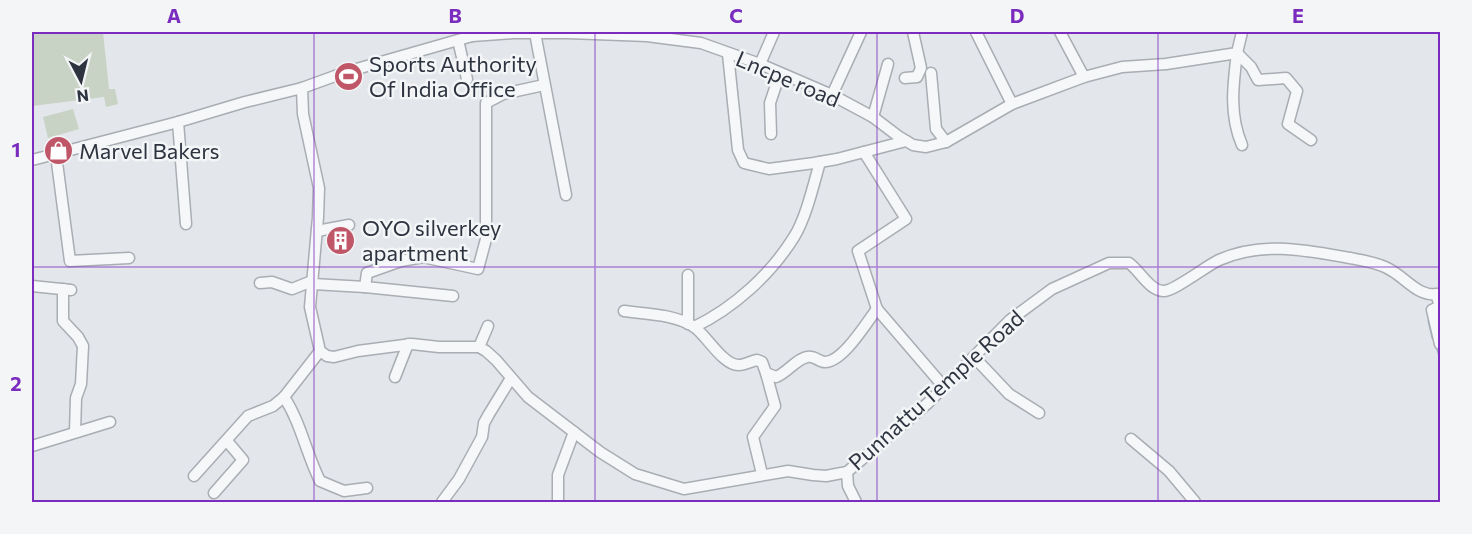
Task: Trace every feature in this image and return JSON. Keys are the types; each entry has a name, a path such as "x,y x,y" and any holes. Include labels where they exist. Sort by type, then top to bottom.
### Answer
{"street":[{"path":"760,64 774,32"},
{"path":"832,95 861,32"},
{"path":"905,78 916,77 921,68 913,32"},
{"path":"976,32 1012,104"},
{"path":"1060,32 1084,77"},
{"path":"1242,32 1232,89 1236,131 1242,146"},
{"path":"535,33 566,195"},
{"name":"Lncpe road","path":"32,160 302,88 346,72 472,34 647,36 678,38 701,43 760,64 832,95 873,117 906,141 926,147 946,142 1012,104 1084,77 1122,67 1166,64 1237,53"},
{"path":"458,40 467,79"},
{"path":"1237,53 1251,67 1258,80 1286,78 1297,91 1288,124 1311,140"},
{"path":"728,54 738,150 744,163 769,169 820,162 906,141"},
{"path":"873,117 888,64"},
{"path":"771,134 770,103 780,73"},
{"path":"930,73 936,129 946,142"},
{"path":"365,286 368,273 412,258 423,257 478,269 486,239 486,103 503,94 544,86"},
{"path":"302,88 303,114 319,188 310,307 320,351 327,356 334,357 408,344 479,347 488,326"},
{"path":"178,122 186,224"},
{"path":"864,152 906,219 858,251 877,309 944,387"},
{"path":"56,155 70,261 129,258"},
{"path":"691,325 713,318 772,267 795,236 820,162"},
{"path":"317,231 349,225"},
{"name":"Punnattu Temple Road","path":"479,347 486,351 528,397 574,432 635,474 684,489 789,471 813,475 847,472 944,387 1010,320 1052,289 1109,263 1121,261 1129,263 1150,285 1159,291 1168,291 1219,260 1260,248 1300,249 1385,266 1400,275 1420,293 1438,297"},
{"path":"688,275 691,325"},
{"path":"260,283 272,282 292,289 312,283 365,286 453,296"},
{"path":"32,286 67,290 63,321 83,346 81,384 76,398 75,432"},
{"path":"1438,297 1432,310 1440,344"},
{"path":"766,373 776,377 810,356 823,362 832,360 843,353 877,309"},
{"path":"624,311 662,316 691,325 733,364 740,365 757,360 762,362 775,406 753,436 762,474"},
{"path":"395,377 408,344"},
{"path":"194,476 248,416 267,409 284,397 320,351"},
{"path":"974,357 1009,394 1039,413"},
{"path":"442,502 459,479 482,437 489,414 511,378"},
{"path":"284,397 299,423 308,458 320,482 344,490 367,488"},
{"path":"32,446 110,422"},
{"path":"558,502 558,475 574,432"},
{"path":"1131,439 1169,471 1195,502"},
{"path":"214,493 243,460 227,441"},
{"path":"847,472 848,486 856,502"}],"green space":[{"path":"32,32 103,32 109,89 115,89 118,104 106,107 104,97 32,106"},
{"path":"73,109 79,129 48,138 43,117"}],"waterway":[{"path":"1429,321 1433,338"},
{"path":"1437,347 1440,356"},
{"path":"1440,414 1440,434"}],"place":[{"name":"Sports Authority Of India Office","path":"348,77"},
{"name":"Marvel Bakers","path":"58,151"},
{"name":"OYO silverkey apartment","path":"341,241"}]}
